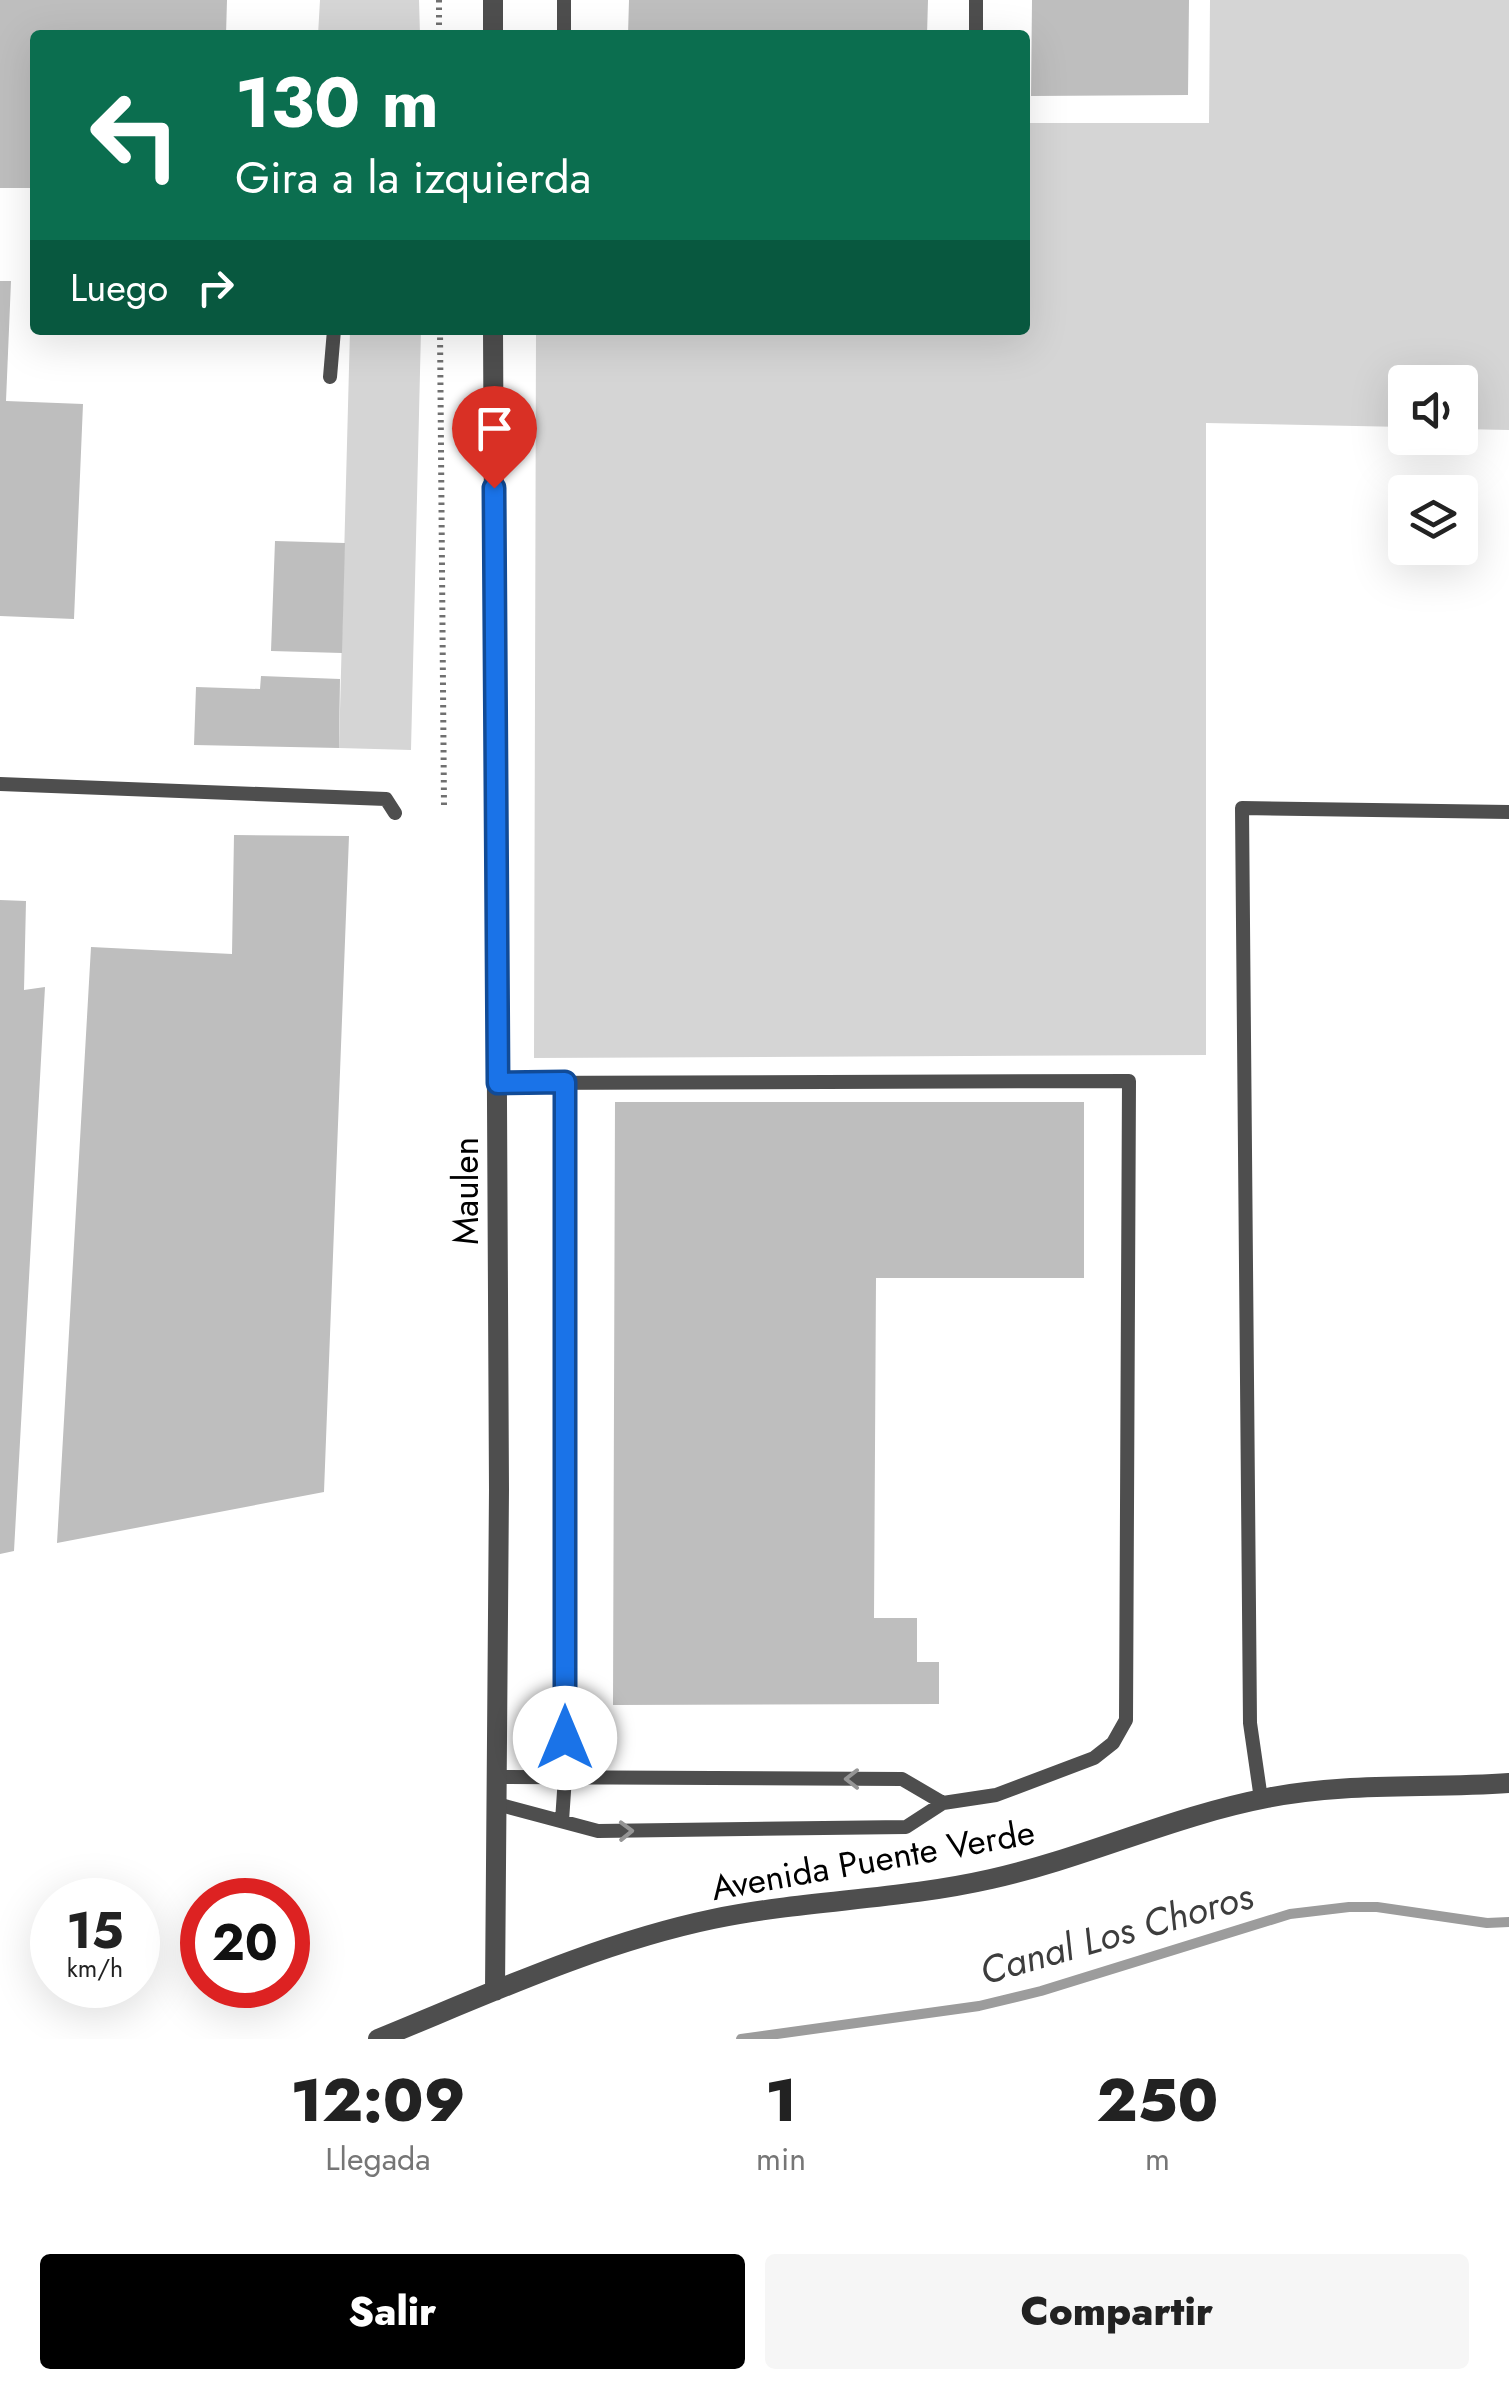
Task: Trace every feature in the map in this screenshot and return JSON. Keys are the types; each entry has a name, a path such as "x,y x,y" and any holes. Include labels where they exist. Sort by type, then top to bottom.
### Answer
{"street":[{"path":"493,0 493,30"},
{"name":"Maulen","path":"493,335 498,1083 496,1992"},
{"name":"Avenida Puente Verde","path":"378,2039 496,1992 682,1927 758,1912 990,1880 1261,1799 1327,1788 1509,1782"}],"lane":[{"path":"564,0 564,30"},
{"path":"976,0 976,30"},
{"path":"330,377 334,335"},
{"path":"0,784 386,799 395,813"},
{"path":"1261,1799 1250,1722 1242,808 1509,812"},
{"path":"498,1083 1129,1081 1126,1720 1112,1743 1094,1758 996,1794 943,1803 906,1827 598,1831 498,1804"},
{"path":"562,1822 565,1082"},
{"path":"497,1777 902,1779 943,1803"}],"path":[{"path":"439,0 439,30"},
{"path":"440,335 444,806"}],"shaded area":[{"path":"320,0 419,0 420,30 318,30"},
{"path":"1210,0 1509,0 1509,430 1478,429 1478,365 1388,365 1388,427 1206,423 1206,1055 534,1058 536,335 1030,335 1030,123 1209,123"},
{"path":"350,335 421,335 411,750 339,748"}],"building":[{"path":"0,0 227,0 226,30 30,30 30,188 0,188"},
{"path":"629,0 928,0 927,30 628,30"},
{"path":"1032,0 1189,0 1188,95 1031,96"},
{"path":"0,281 11,281 6,401 83,404 74,619 0,616"},
{"path":"275,541 345,543 342,653 271,651"},
{"path":"261,676 340,679 339,748 194,745 196,687 260,689"},
{"path":"234,835 349,836 324,1492 57,1543 91,947 232,954"},
{"path":"0,900 26,901 24,990 45,987 14,1551 0,1554"},
{"path":"615,1102 1084,1102 1084,1278 876,1278 874,1618 917,1618 917,1662 939,1662 939,1704 613,1705"}],"waterway":[{"name":"Canal Los Choros","path":"741,2039 979,2006 1041,1991 1290,1914 1377,1907 1487,1923 1509,1922"}],"route":[{"path":"494,488 498,1083 565,1082 565,1738"}]}
